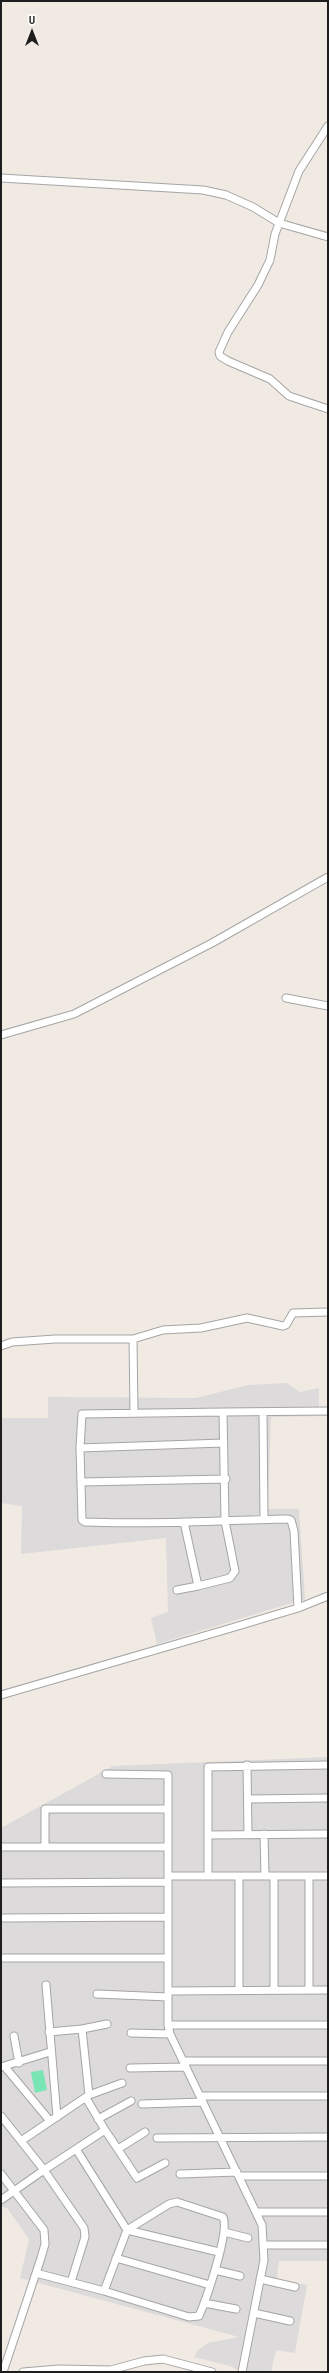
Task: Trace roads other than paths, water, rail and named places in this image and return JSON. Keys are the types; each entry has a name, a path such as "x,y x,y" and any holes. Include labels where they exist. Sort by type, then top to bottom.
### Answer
{"street":[{"path":"328,126 299,172 279,223 270,260 258,285 228,332 218,352 220,356 228,361 270,379 289,396 311,405 328,409"},
{"path":"1,178 204,190 226,196 253,207 279,223 328,237"},
{"path":"1,1035 74,1014 212,944 328,877"},
{"path":"286,998 328,1006"},
{"path":"1,1346 12,1342 56,1339 133,1339 163,1330 201,1328 247,1318 283,1326 286,1325 293,1313 328,1312"},
{"path":"133,1339 134,1412"},
{"path":"298,1608 293,1523 288,1519 184,1522 85,1522 82,1520 80,1448 82,1414 134,1412 328,1411"},
{"path":"177,1590 198,1586 234,1575 235,1571 225,1521 226,1478 223,1443 223,1412"},
{"path":"263,1412 264,1519"},
{"path":"80,1448 223,1443"},
{"path":"81,1482 226,1478"},
{"path":"184,1522 198,1586"},
{"path":"1,1694 298,1608 328,1596"},
{"path":"247,1765 248,1834"},
{"path":"208,1876 208,1766 328,1765"},
{"path":"106,1774 168,1775 168,2025 170,2034 184,2064 262,2225 264,2260 242,2372"},
{"path":"248,1799 328,1798"},
{"path":"45,1847 45,1810 168,1809"},
{"path":"209,1834 328,1834"},
{"path":"264,1834 265,1876"},
{"path":"1,1847 168,1847"},
{"path":"1,1883 168,1879 208,1876 328,1876"},
{"path":"239,1876 239,1990"},
{"path":"274,1876 274,1990"},
{"path":"309,1876 309,1990"},
{"path":"1,1918 168,1917"},
{"path":"1,1958 168,1958"},
{"path":"46,1985 50,2052 57,2117"},
{"path":"97,1994 168,1994 239,1990 328,1990"},
{"path":"49,2032 82,2029 107,2024"},
{"path":"168,2025 328,2025"},
{"path":"82,2029 87,2097 98,2119 137,2178 165,2163"},
{"path":"131,2033 170,2034"},
{"path":"14,2036 19,2062"},
{"path":"50,2052 3,2067 50,2121"},
{"path":"130,2068 184,2064 328,2061"},
{"path":"21,2141 87,2097 122,2083"},
{"path":"142,2104 202,2099 328,2096"},
{"path":"98,2119 131,2101"},
{"path":"1,2116 44,2170 84,2228 85,2237 70,2282"},
{"path":"1,2200 105,2130"},
{"path":"118,2149 145,2132"},
{"path":"157,2138 328,2137"},
{"path":"76,2149 127,2230 219,2252"},
{"path":"1,2174 15,2191 46,2236 36,2273 3,2372"},
{"path":"180,2174 328,2176"},
{"path":"36,2273 104,2291 189,2317 199,2316 215,2270 224,2232 225,2221 223,2217 177,2202 169,2204 127,2230 104,2291"},
{"path":"256,2212 328,2212"},
{"path":"224,2232 248,2238"},
{"path":"263,2245 328,2245"},
{"path":"116,2258 210,2285"},
{"path":"215,2270 240,2276"},
{"path":"260,2279 295,2287"},
{"path":"204,2303 236,2309"},
{"path":"254,2313 290,2321"},
{"path":"23,2372 59,2369 105,2371 130,2364 163,2359 212,2372"},
{"path":"128,2372 130,2364"}]}
